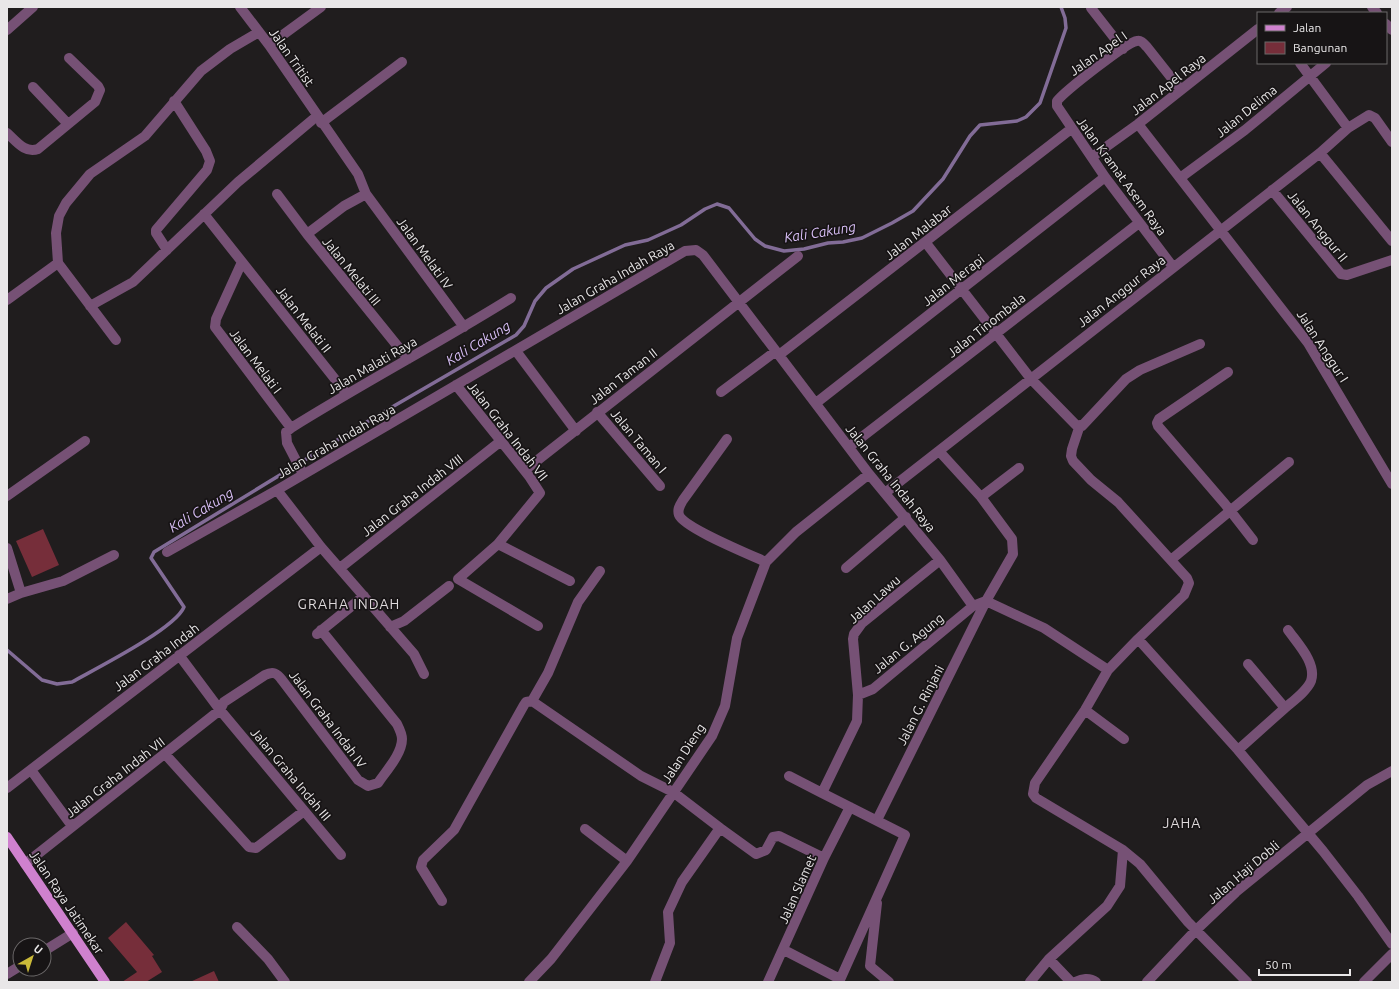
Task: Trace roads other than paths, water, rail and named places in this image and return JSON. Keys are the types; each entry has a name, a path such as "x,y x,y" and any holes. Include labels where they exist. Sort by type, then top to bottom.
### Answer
{"main road":[{"name":"Jalan Raya Jatimekar","path":"7,837 105,982"}],"street":[{"path":"7,30 33,7"},
{"name":"Jalan Tritist","path":"240,7 269,45 358,174 366,194"},
{"path":"269,45 321,7"},
{"path":"1091,8 1123,49"},
{"name":"Jalan Apel Raya","path":"1092,157 1138,124 1257,31"},
{"path":"116,340 58,263 56,233 59,216 66,203 90,174 100,165 128,149 145,136 174,100 201,71 230,49 259,32"},
{"name":"Jalan Apel I","path":"1059,98 1123,49 1136,41 1142,41 1181,90"},
{"path":"7,133 23,148 33,151 38,149 95,102 100,90 98,86 69,58"},
{"path":"90,306 133,282 238,182 319,119 402,62"},
{"path":"1301,64 1348,128"},
{"name":"Jalan Delima","path":"1180,178 1245,130 1325,64"},
{"path":"33,87 68,124"},
{"name":"Jalan Kramat Asem Raya","path":"1059,98 1057,100 1057,106 1071,129 1173,267"},
{"path":"167,250 156,234 156,230 207,170 210,161 206,151 174,100"},
{"name":"Jalan Anggur Raya","path":"885,493 1320,153 1348,128 1369,115 1375,118 1392,142"},
{"name":"Jalan Anggur I","path":"1138,124 1308,342 1392,484"},
{"name":"Jalan Malabar","path":"721,392 778,353 926,243 1071,129"},
{"path":"1320,153 1392,241"},
{"name":"Jalan Merapi","path":"816,403 1105,177"},
{"name":"Jalan Anggur II","path":"1272,190 1341,274 1347,275 1392,260"},
{"path":"277,194 307,234"},
{"name":"Jalan Melati III","path":"366,194 344,206 307,234 408,360"},
{"name":"Jalan Melati IV","path":"366,194 464,327"},
{"name":"Jalan Melati II","path":"204,214 346,393"},
{"name":"Jalan Tinombala","path":"849,447 996,335 1139,223"},
{"path":"926,243 1031,379 1076,425 1082,426 1126,379 1140,370 1200,344"},
{"name":"Jalan Graha Indah Raya","path":"167,552 277,490 301,470 456,386 685,251 696,250 703,255 869,474 940,560 973,606"},
{"name":"Jalan Taman II","path":"524,470 576,431 597,412 798,256"},
{"name":"Jalan Melati I","path":"242,262 216,319 215,327 291,428"},
{"path":"7,300 58,263"},
{"name":"Jalan Malati Raya","path":"291,428 346,393 408,360 511,298"},
{"path":"516,351 576,431"},
{"path":"1228,372 1159,419 1157,423 1231,511 1253,540"},
{"name":"Jalan Graha Indah VII","path":"456,386 524,470 538,488 540,493 498,544 458,579 538,626"},
{"name":"Jalan Taman I","path":"597,412 660,486"},
{"path":"1080,425 1070,456 1072,461 1091,480 1118,502 1172,559 1187,578 1189,583 1184,595 1108,670 1085,710 1035,783 1033,794 1036,798 1123,850 1140,864 1196,930 1247,982"},
{"path":"291,428 286,432 287,443 301,470"},
{"path":"727,439 683,500 678,508 678,514 682,519 713,538 766,562"},
{"path":"7,496 85,441"},
{"name":"Jalan Graha Indah VIII","path":"340,568 500,441"},
{"name":"Jalan G. Rinjani","path":"877,820 986,601 1013,554 1012,539 981,497 939,451"},
{"path":"1172,559 1289,462"},
{"path":"981,497 1019,468"},
{"name":"Jalan Dieng","path":"529,982 551,959 627,861 712,736 725,706 737,638 766,562 796,532 869,474"},
{"path":"277,490 321,547 414,654 424,674"},
{"path":"846,568 906,517"},
{"path":"498,544 570,581"},
{"name":"Jalan Graha Indah","path":"7,788 321,547"},
{"path":"7,548 21,593"},
{"path":"7,599 21,593 63,582 114,555"},
{"name":"Jalan Lawu","path":"822,793 856,721 858,695 853,639 854,634 862,623 940,560"},
{"path":"442,901 421,867 423,860 454,830 524,705 529,700 532,700 548,673 578,602 600,571"},
{"path":"390,627 404,621 449,586"},
{"name":"Jalan Graha Indah IV","path":"220,710 224,702 270,672 275,673 282,680 358,780 368,786 378,783 400,749 402,739 397,724 319,632 364,596"},
{"path":"973,606 986,601 1044,628 1108,670"},
{"name":"Jalan G. Agung","path":"858,695 873,688 973,606"},
{"path":"1238,750 1306,688 1311,680 1312,672 1308,659 1288,630"},
{"path":"1138,639 1238,750 1308,834 1358,896 1392,944"},
{"name":"Jalan Graha Indah III","path":"179,656 220,710 341,855"},
{"path":"1248,664 1285,708"},
{"path":"532,700 641,776 673,792 756,854 766,850 773,837 779,836 824,858"},
{"name":"Jalan Graha Indah VII","path":"25,864 220,710"},
{"path":"1085,710 1124,739"},
{"path":"165,754 249,847 256,848 304,811"},
{"path":"31,770 72,826"},
{"name":"Jalan Haji Dobli","path":"1147,982 1196,930 1236,892 1367,786 1392,771"},
{"path":"784,950 840,981 905,835 789,776"},
{"name":"Jalan Slamet","path":"768,982 784,950 824,858 850,807"},
{"path":"655,982 670,943 668,912 682,882 720,828"},
{"path":"585,829 627,861"},
{"path":"1030,982 1049,959 1107,906 1120,886 1123,850"},
{"path":"878,894 870,966 889,982"},
{"path":"236,927 268,959 285,982"},
{"path":"52,946 73,933"},
{"path":"1364,982 1392,954"},
{"path":"1049,959 1071,982"},
{"path":"1075,982 1082,978 1096,982"}],"waterway":[{"name":"Kali Cakung","path":"7,650 42,680 57,684 72,682 151,637 178,616 184,607 151,558 154,552 375,417 516,335 524,326 535,301 546,288 573,269 625,245 648,240 681,225 705,209 717,204 729,208 755,239 765,246 784,251 804,249 828,243 862,238 913,211 943,179 970,136 980,125 1017,121 1026,117 1040,103 1066,28 1065,18 1061,7"}],"district":[{"name":"GRAHA INDAH","path":"349,604"},
{"name":"JAHA","path":"1182,823"}]}
